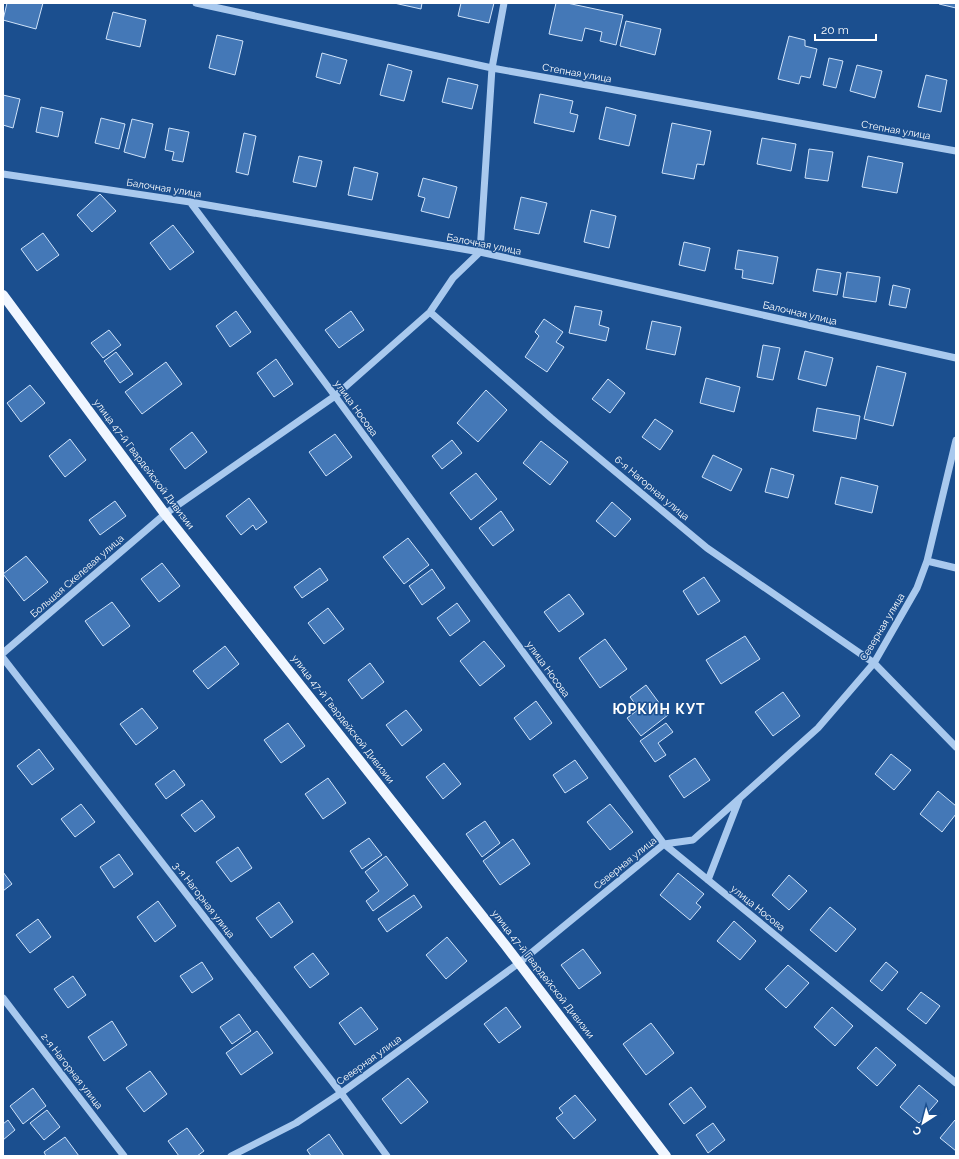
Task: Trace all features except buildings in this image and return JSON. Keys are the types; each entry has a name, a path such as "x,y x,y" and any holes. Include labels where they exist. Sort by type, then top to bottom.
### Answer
{"main road":[{"name":"улица 47-й Гвардейской Дивизии","path":"3,295 165,514 519,963 666,1156"}],"street":[{"name":"Степная улица","path":"196,3 492,68 956,151"},
{"path":"480,252 492,68 504,3"},
{"name":"Балочная улица","path":"3,174 190,202 480,252 956,358"},
{"name":"улица Носова","path":"190,202 335,396 664,844 956,1083"},
{"name":"Большая Скелевая улица","path":"3,653 165,514 335,396 430,312 453,278 480,252"},
{"name":"6-я Нагорная улица","path":"430,312 551,418 708,548 874,663 956,748"},
{"name":"Северная улица","path":"231,1156 296,1123 341,1093 519,963 664,844 693,840 818,728 874,663 917,588 927,561 956,440"},
{"path":"927,561 956,568"},
{"name":"3-я Нагорная улица","path":"3,658 341,1093 387,1156"},
{"path":"708,880 740,798"},
{"name":"2-я Нагорная улица","path":"3,998 124,1156"}],"district":[{"name":"ЮРКИН КУТ","path":"659,709"}]}
